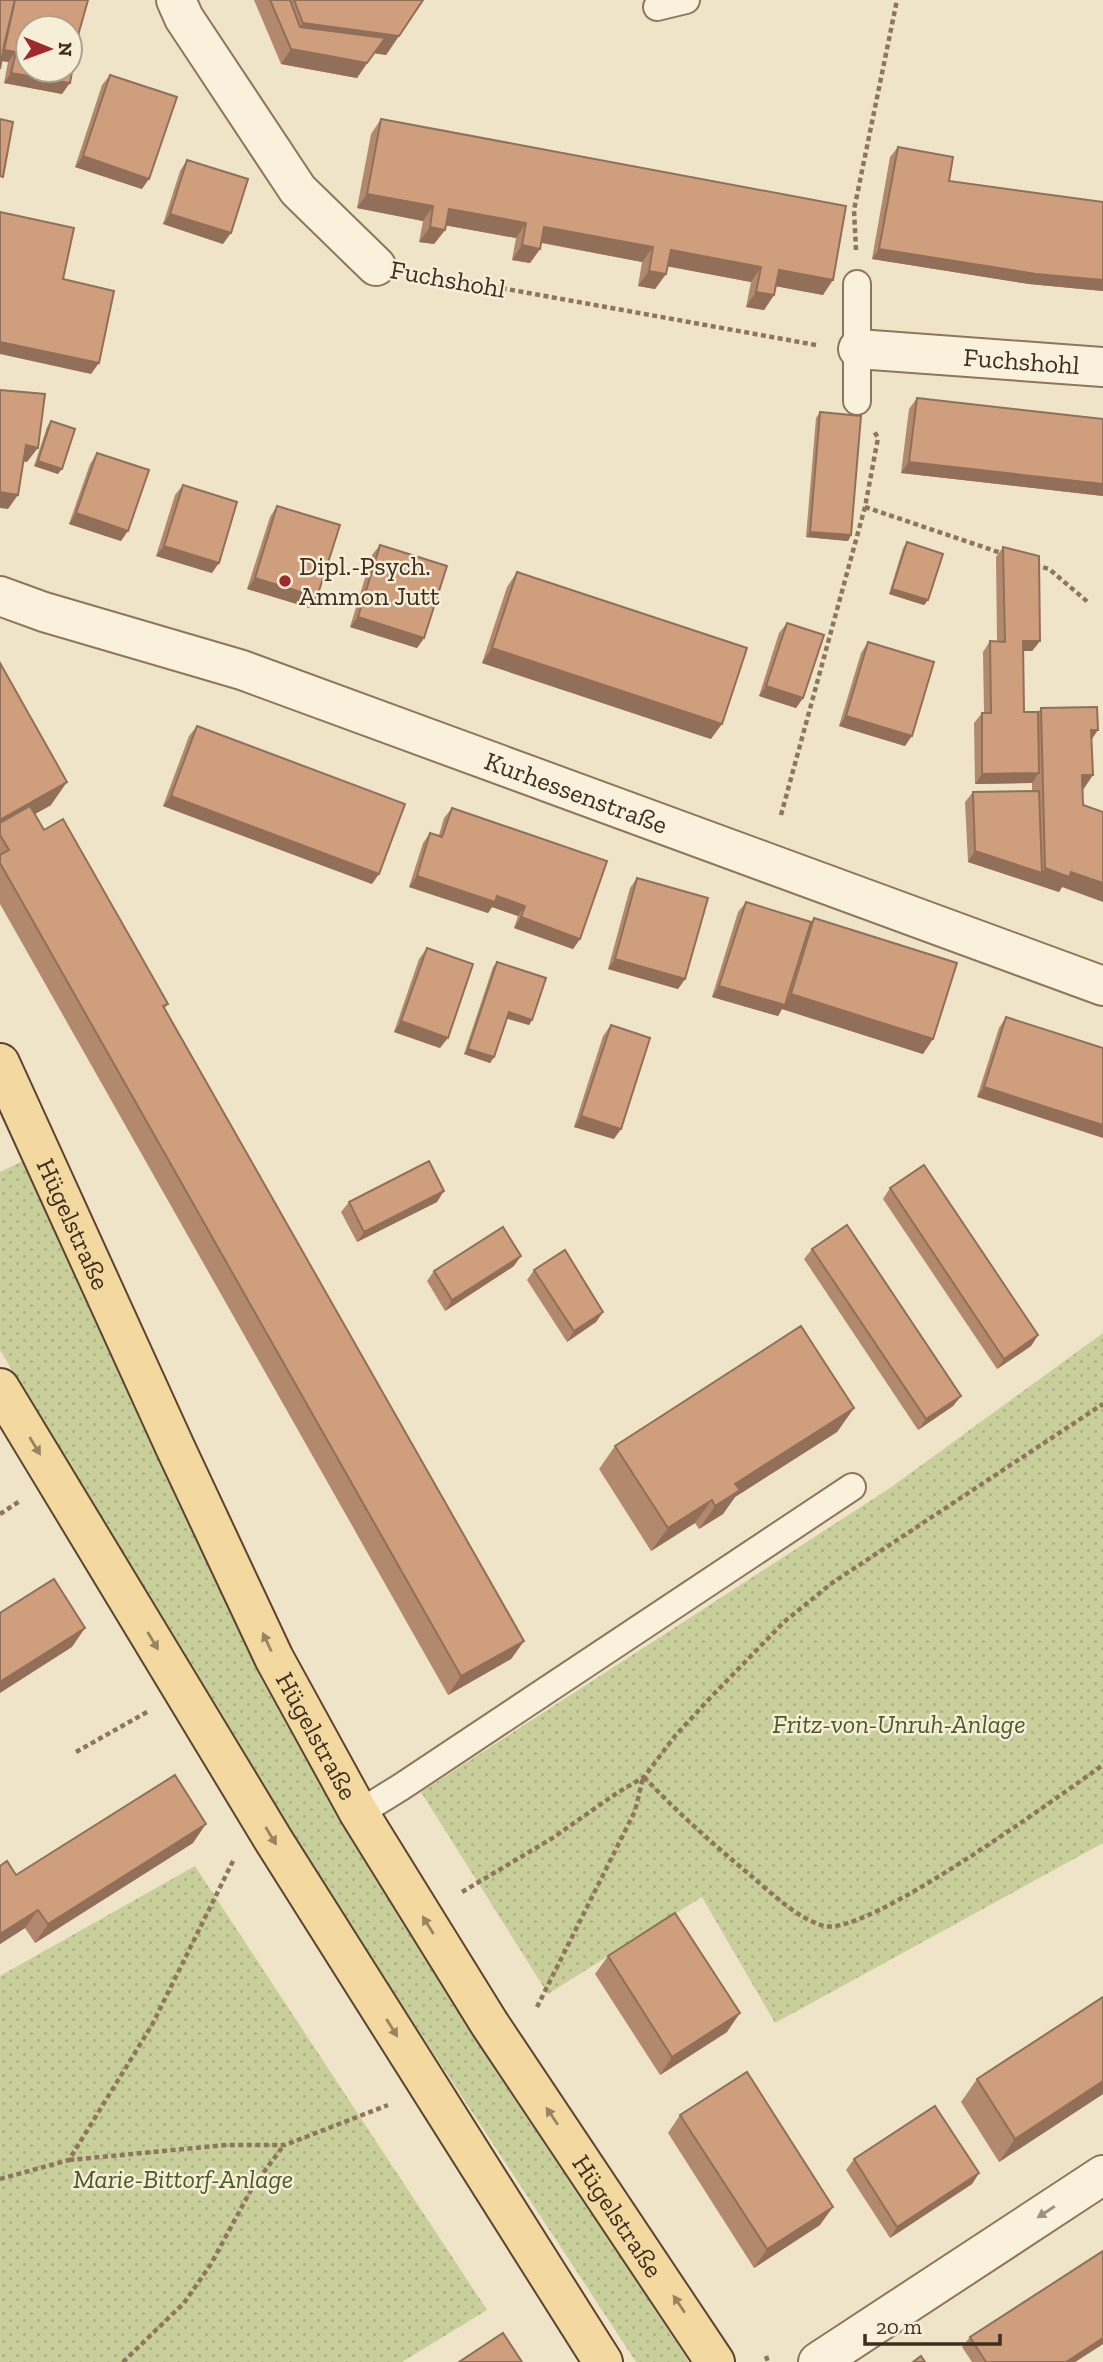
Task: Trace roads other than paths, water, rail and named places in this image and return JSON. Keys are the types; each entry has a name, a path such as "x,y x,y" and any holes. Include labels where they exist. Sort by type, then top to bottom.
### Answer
{"main road":[{"name":"Hügelstraße","path":"0,1063 274,1658 359,1813 489,2023 715,2362"},
{"path":"0,1388 274,1841 603,2362"}],"street":[{"name":"Fuchshohl","path":"176,0 184,18 298,190 376,266"},
{"name":"Fuchshohl","path":"858,349 1103,367"},
{"name":"Kurhessenstraße","path":"0,596 44,612 242,670 1103,986"},
{"name":"Kurhessenstraße","path":"0,605 44,612"},
{"path":"818,2362 1103,2175"}],"lane":[{"path":"657,7 686,0"},
{"path":"857,284 857,401"},
{"path":"359,1813 852,1487"}],"place":[{"name":"Dipl.-Psych. Ammon Jutt","path":"285,581"}],"park label":[{"name":"Fritz-von-Unruh-Anlage","path":"899,1724"},
{"name":"Marie-Bittorf-Anlage","path":"183,2179"}]}
